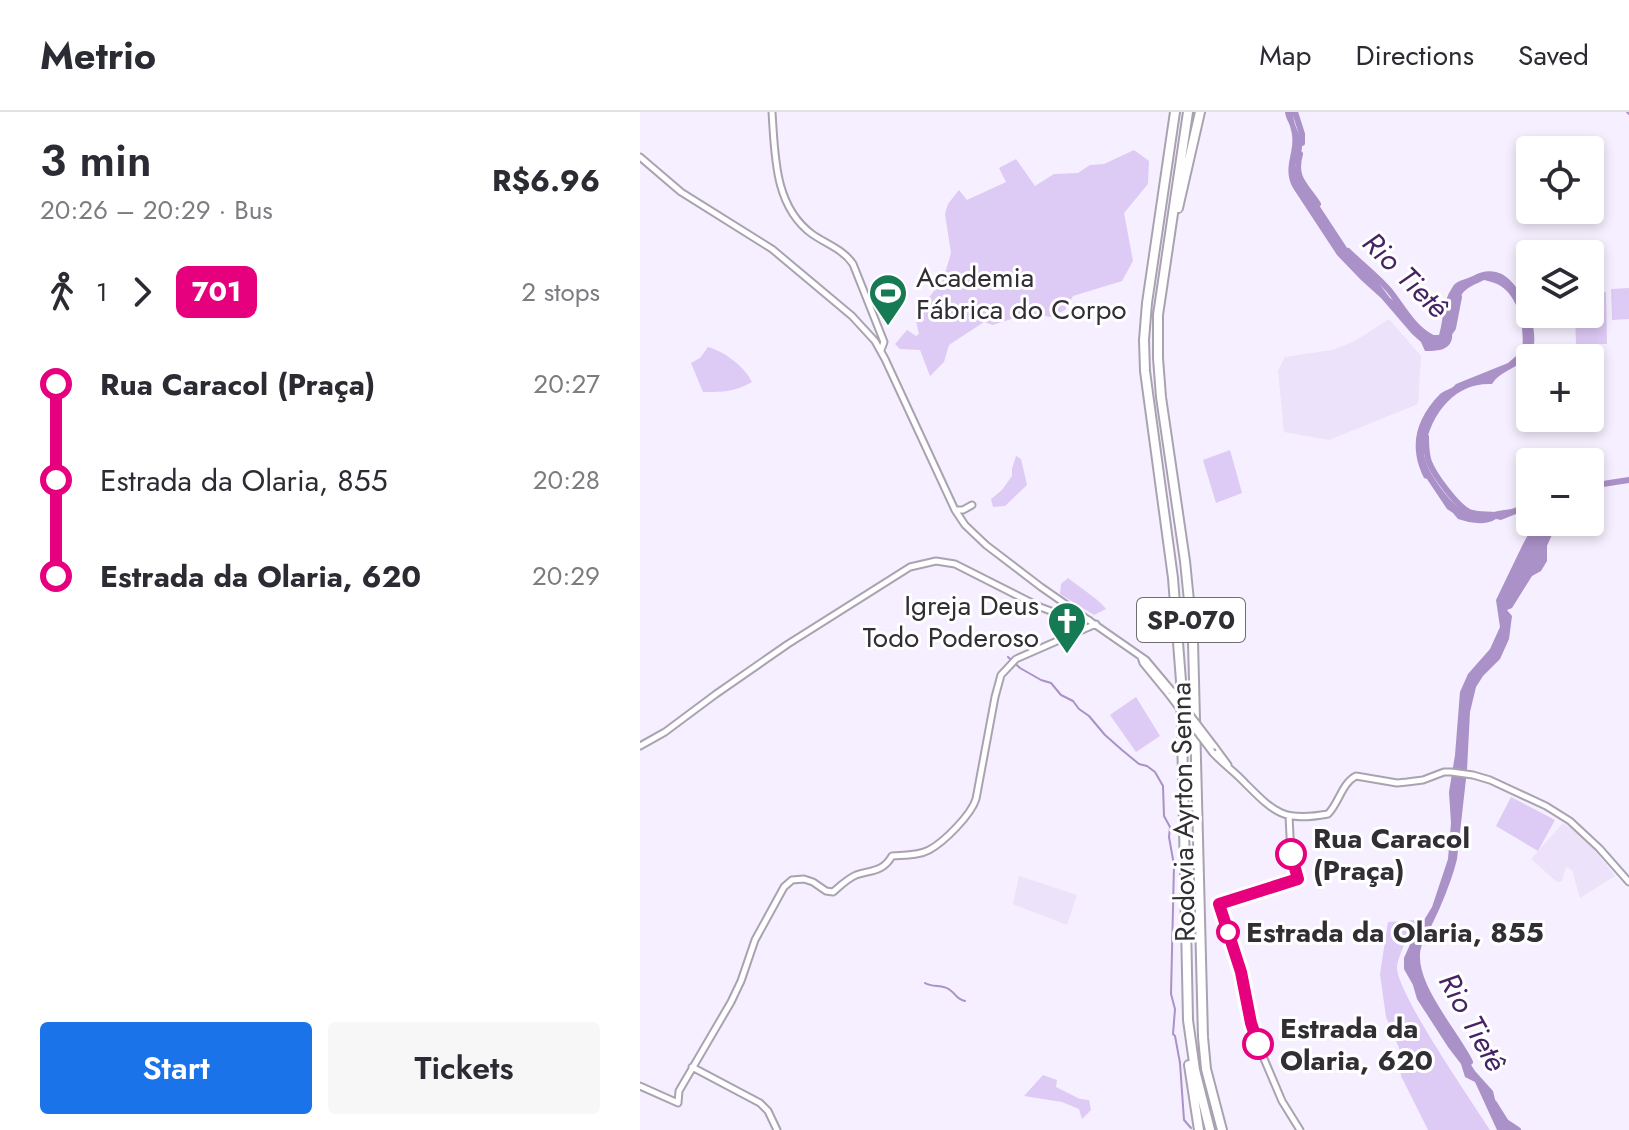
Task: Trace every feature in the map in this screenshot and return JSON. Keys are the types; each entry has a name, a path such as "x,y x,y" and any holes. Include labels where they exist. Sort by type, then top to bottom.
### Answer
{"highway":[{"name":"Rodovia Ayrton Senna","path":"1175,112 1147,303 1145,371 1173,578 1181,681 1188,1020 1195,1070 1210,1130"},
{"name":"Rodovia Ayrton Senna","path":"1188,112 1158,315 1158,358 1193,641 1203,1037 1206,1069 1222,1130"},
{"path":"1169,232 1178,209 1200,112"},
{"path":"1188,1020 1188,1055 1194,1105 1201,1130"}],"main road":[{"path":"772,112 776,155 786,203 806,230 846,255 853,264 884,342 881,351"},
{"path":"640,157 681,192 772,249 852,316 881,351 955,510 965,525 1039,585 1140,656 1213,749 1266,804 1289,816 1328,814 1338,802 1347,782 1356,776 1397,783 1423,780 1444,772 1473,775 1521,794 1570,821 1629,882"},
{"path":"955,510 972,505"},
{"path":"640,746 665,732 788,644 916,564 941,560 955,564 1040,607 1093,622"},
{"path":"669,1099 679,1091 741,981 755,940 784,887 792,880 804,879 833,892 850,878 887,866 892,856 930,850 972,809 1001,675 1016,659 1093,622"},
{"path":"1289,816 1291,856 1298,879 1219,904 1241,972 1256,1040 1282,1101 1300,1130"},
{"path":"692,1067 760,1103 768,1111 777,1130"},
{"path":"640,1086 678,1103 679,1091"}],"shaded area":[{"name":"Rio Tietê","path":"1285,112 1293,112 1302,142 1295,165 1304,186 1355,260 1401,306 1416,329 1424,335 1439,335 1452,288 1478,273 1493,271 1512,282 1516,287 1516,306 1505,289 1484,280 1462,294 1448,346 1425,351 1421,342 1381,298 1337,255 1293,188 1288,173 1292,145"},
{"path":"1134,150 1149,161 1148,184 1124,213 1133,261 1122,281 1073,296 1065,310 1051,317 1029,313 993,325 984,322 949,345 944,362 930,376 920,350 900,349 895,344 907,330 916,336 919,334 916,321 922,306 943,280 951,253 945,214 948,204 959,190 967,200 1006,182 999,168 1016,159 1035,186 1054,174 1078,173 1090,165 1104,164"},
{"path":"1629,288 1629,319 1612,320 1611,289"},
{"path":"1604,292 1607,344 1576,344 1575,328 1604,328"},
{"path":"1389,319 1421,356 1418,404 1329,440 1284,432 1278,371 1285,357 1332,350 1355,341"},
{"name":"Rio Tietê","path":"1522,328 1533,328 1534,344 1522,344"},
{"path":"708,347 733,360 752,382 729,391 703,392 691,363 700,358"},
{"name":"Rio Tietê","path":"1516,356 1516,366 1492,384 1469,388 1442,408 1431,428 1424,451 1436,480 1462,510 1483,516 1516,507 1516,514 1501,520 1472,523 1458,519 1447,509 1424,478 1416,455 1417,433 1425,413 1440,394 1456,384 1508,363"},
{"path":"1230,450 1242,493 1216,503 1203,460"},
{"path":"1016,456 1021,459 1027,485 1005,506 993,507 991,499 1012,476"},
{"name":"Rio Tietê","path":"1527,536 1547,536 1547,561 1541,571 1532,576 1512,608 1507,610 1512,616 1509,639 1500,659 1476,687 1470,712 1457,859 1440,908 1415,953 1421,985 1432,997 1432,1004 1475,1071 1493,1091 1497,1108 1508,1125 1515,1130 1497,1130 1475,1082 1465,1077 1461,1064 1417,999 1404,969 1404,958 1432,907 1448,859 1451,823 1449,792 1460,692 1468,674 1490,649 1500,627 1496,600"},
{"path":"1068,578 1106,609 1094,615 1060,594 1061,584"},
{"path":"1136,697 1160,736 1136,752 1110,715"},
{"path":"1511,797 1555,820 1538,851 1496,826"},
{"path":"1563,823 1579,833 1615,876 1580,898 1572,870 1566,867 1562,881 1557,882 1531,859"},
{"path":"1019,876 1077,895 1067,925 1013,904"},
{"path":"1416,920 1398,962 1400,980 1421,1022 1490,1130 1428,1130 1401,1076 1399,1048 1386,1017 1380,974 1388,922"},
{"path":"1043,1075 1057,1080 1056,1087 1089,1100 1091,1110 1082,1119 1079,1109 1062,1102 1024,1096"}],"waterway":[{"name":"Rio Tietê","path":"1295,112 1302,143"},
{"name":"Rio Tietê","path":"1300,154 1299,176 1318,204"},
{"name":"Rio Tietê","path":"1348,251 1431,337"},
{"name":"Rio Tietê","path":"1446,338 1453,328 1459,297"},
{"name":"Rio Tietê","path":"1426,437 1429,462 1452,497 1469,512 1495,515"},
{"path":"1604,484 1629,480"},
{"name":"Rio Tietê","path":"1544,545 1548,536"},
{"path":"1008,657 1020,668 1051,683 1061,695 1073,701 1122,750 1155,772 1163,786 1164,816 1170,827 1174,865 1173,1034 1180,1063 1184,1120 1191,1128"},
{"name":"Rio Tietê","path":"1419,944 1417,958 1425,989 1470,1062"},
{"path":"925,983 947,988 965,1001"},
{"name":"Rio Tietê","path":"1494,1103 1506,1122 1518,1130"}],"bus line":[{"name":"701","path":"1258,1044 1241,972 1219,904 1298,879 1291,854"}],"place":[{"name":"Academia Fábrica do Corpo","path":"888,327"},
{"name":"Igreja Deus Todo Poderoso","path":"1067,655"},
{"name":"Rua Caracol (Praça)","path":"1291,854"},
{"name":"Estrada da Olaria, 855","path":"1228,932"},
{"name":"Estrada da Olaria, 620","path":"1258,1044"}]}
